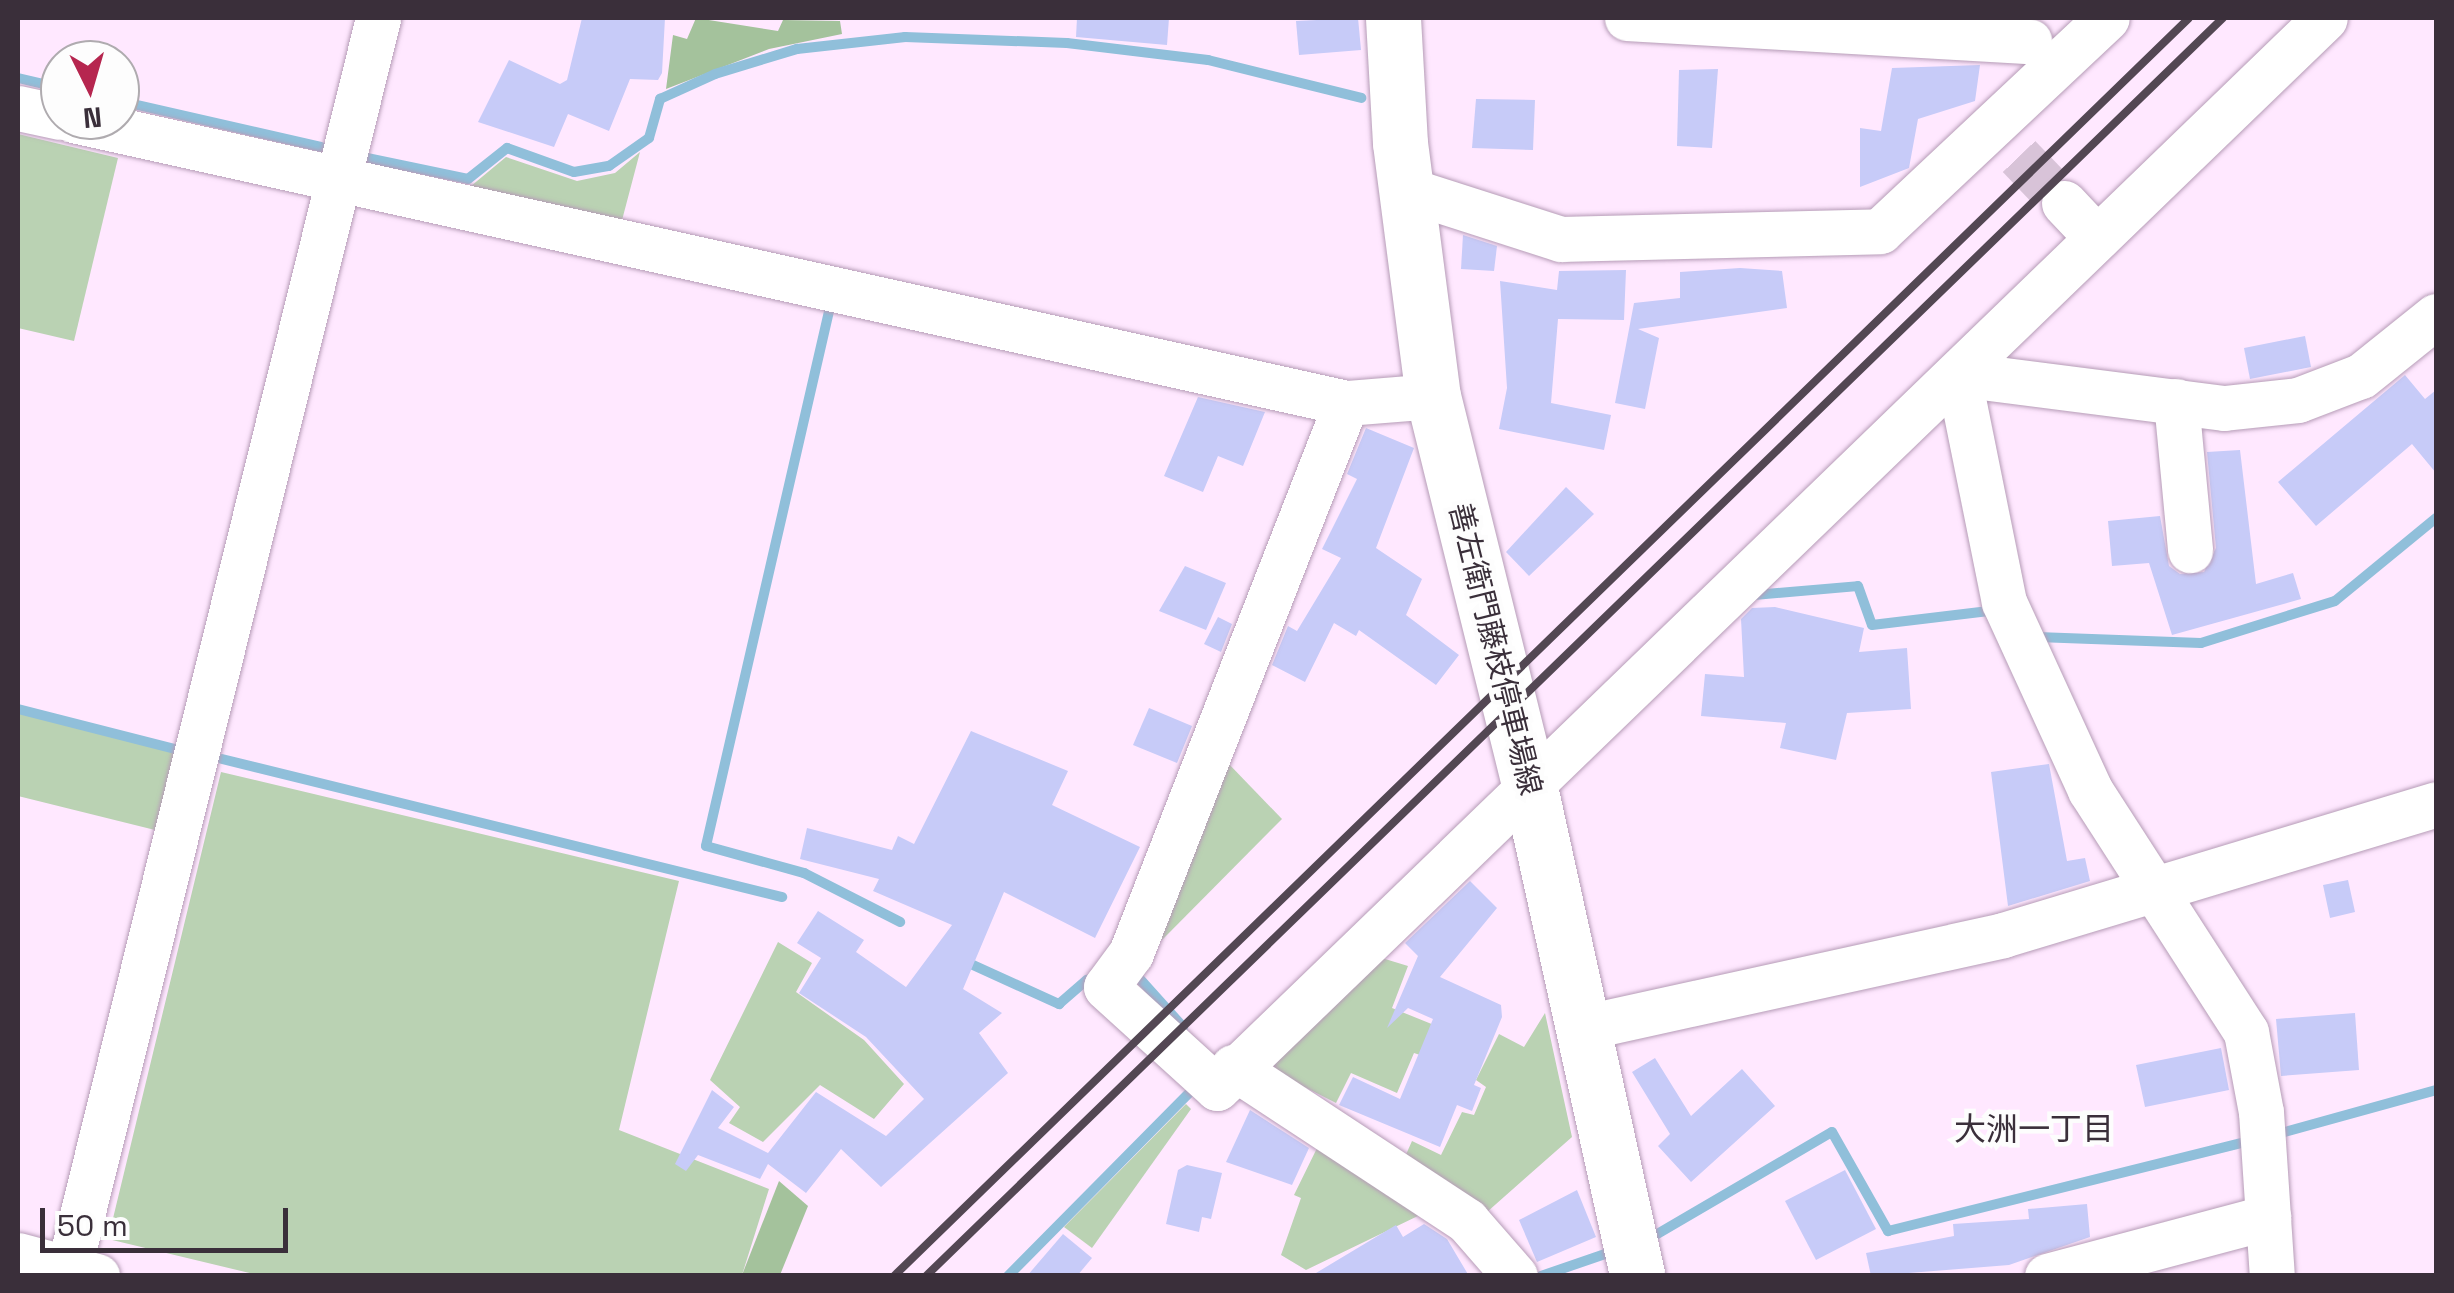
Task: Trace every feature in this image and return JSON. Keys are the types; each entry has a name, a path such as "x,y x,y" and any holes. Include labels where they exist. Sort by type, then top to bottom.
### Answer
{"main road":[{"name":"善左衛門藤枝停車場線","path":"1393,18 1405,189 1433,396 1531,792 1632,1256"}],"street":[{"path":"18,1255 83,1272 378,18"},
{"path":"1627,18 2037,43 2107,18"},
{"path":"1213,1073 1531,792 2324,18"},
{"path":"1405,189 1561,238 1880,231 2005,142 2037,43"},
{"path":"140,135 1346,403 1433,396"},
{"path":"2064,204 2098,238"},
{"path":"1958,374 2224,408 2298,400 2361,376 2436,316"},
{"path":"1958,374 2004,602 2090,790 2158,886 2246,1032 2272,1276"},
{"path":"2176,402 2190,550"},
{"path":"1346,403 1131,953 1106,987 1213,1073 1467,1222 1514,1274"},
{"path":"1581,1028 2004,935 2436,804"},
{"path":"2046,1276 2268,1217"}],"green space":[{"path":"696,18 778,31 783,20 840,21 842,34 769,49 666,89 673,35 687,39"},
{"path":"18,134 118,158 74,341 18,328"},
{"path":"640,152 621,224 465,191 506,157 577,181 615,173"},
{"path":"18,712 179,753 159,831 18,796"},
{"path":"1226,761 1282,819 1162,940 1150,931"},
{"path":"221,772 679,881 619,1130 769,1189 742,1275 262,1276 108,1239"},
{"path":"778,942 812,963 796,992 864,1040 904,1084 874,1119 820,1085 763,1142 729,1123 740,1107 710,1080"},
{"path":"1372,955 1408,966 1392,1008 1439,1027 1426,1057 1414,1053 1397,1093 1351,1073 1336,1103 1265,1067"},
{"path":"1545,1013 1572,1137 1487,1212 1404,1159 1412,1141 1441,1155 1462,1112 1474,1115 1486,1087 1476,1080 1499,1034 1524,1047"},
{"path":"1186,1104 1191,1109 1092,1248 1064,1227"},
{"path":"1320,1142 1422,1214 1306,1270 1281,1255 1301,1198 1294,1195"},
{"path":"779,1181 808,1206 780,1275 742,1275"}],"building":[{"path":"582,18 665,18 662,73 658,80 630,79 609,131 568,114 554,147 478,122 509,60 560,84 567,80"},
{"path":"1077,18 1169,18 1167,45 1076,37"},
{"path":"1358,18 1361,50 1299,55 1296,21"},
{"path":"1980,65 1975,101 1918,119 1909,168 1860,187 1860,128 1881,131 1892,68"},
{"path":"1718,69 1712,148 1677,146 1679,70"},
{"path":"1476,99 1535,100 1533,150 1472,148"},
{"path":"1463,235 1497,246 1494,271 1461,269"},
{"path":"1740,268 1782,271 1787,308 1638,329 1659,338 1645,409 1615,403 1634,303 1680,298 1680,272"},
{"path":"1626,270 1624,320 1558,319 1551,403 1611,415 1604,450 1499,429 1507,388 1500,281 1557,290 1559,271"},
{"path":"2305,336 2311,367 2250,379 2244,348"},
{"path":"2405,375 2425,399 2436,390 2436,473 2412,444 2316,526 2278,482"},
{"path":"1198,397 1265,412 1243,466 1218,456 1203,492 1164,476"},
{"path":"1366,428 1414,448 1376,548 1422,579 1406,615 1459,655 1436,685 1359,630 1356,636 1334,623 1305,682 1272,665 1288,626 1297,631 1341,558 1322,549 1357,479 1347,474"},
{"path":"2240,450 2256,584 2293,573 2301,599 2172,635 2149,563 2112,566 2108,521 2160,516 2169,566 2180,574 2204,572 2216,548 2207,452"},
{"path":"1566,487 1594,514 1529,576 1506,552"},
{"path":"1185,566 1226,583 1206,630 1159,611"},
{"path":"1775,607 1864,628 1859,652 1907,648 1911,709 1847,713 1836,760 1780,748 1786,723 1701,716 1705,674 1744,677 1741,619 1752,608"},
{"path":"1218,617 1232,624 1221,652 1204,644"},
{"path":"1149,708 1192,726 1177,763 1133,745"},
{"path":"971,731 1068,771 1052,805 1140,847 1095,938 1004,892 963,989 1002,1013 979,1033 1008,1073 881,1187 841,1149 806,1193 768,1164 760,1179 698,1155 686,1171 675,1164 712,1090 734,1107 718,1128 768,1153 816,1092 886,1136 924,1099 866,1037 799,993 821,958 797,943 818,911 864,940 856,952 906,987 952,925 873,891 879,879 800,859 807,828 892,850 898,836 914,844"},
{"path":"2049,764 2067,861 2085,858 2090,881 2008,906 1991,772"},
{"path":"2348,880 2355,912 2330,918 2323,885"},
{"path":"1470,881 1497,908 1440,977 1501,1005 1502,1017 1474,1085 1481,1088 1472,1111 1457,1105 1440,1147 1339,1105 1353,1077 1400,1099 1433,1019 1408,1008 1387,1028 1418,956 1405,943"},
{"path":"2355,1013 2359,1070 2281,1076 2276,1019"},
{"path":"2221,1048 2229,1090 2145,1107 2136,1065"},
{"path":"1655,1058 1691,1116 1742,1069 1775,1106 1691,1182 1658,1146 1670,1134 1632,1072"},
{"path":"1250,1110 1309,1148 1292,1185 1226,1162"},
{"path":"1187,1165 1222,1173 1211,1219 1202,1217 1199,1232 1166,1224 1178,1170"},
{"path":"1845,1170 1876,1229 1816,1260 1785,1201"},
{"path":"1577,1190 1596,1237 1537,1262 1519,1220"},
{"path":"2087,1204 2090,1237 2009,1265 1871,1276 1866,1253 1954,1236 1953,1224 2029,1219 2028,1209"},
{"path":"1424,1224 1447,1239 1469,1276 1311,1276 1396,1225 1403,1237"},
{"path":"1063,1234 1092,1258 1077,1276 1027,1276"}],"waterway":[{"path":"367,158 468,179 507,148 574,172 609,166 649,138 660,99 715,74 797,49 905,37 1067,43 1208,60 1361,98"},
{"path":"18,78 40,83"},
{"path":"140,106 321,147"},
{"path":"830,307 706,846 804,873 900,922"},
{"path":"2037,637 2201,643 2335,601 2436,518"},
{"path":"1754,595 1858,586 1872,625 1997,610"},
{"path":"18,709 175,749"},
{"path":"222,759 782,897"},
{"path":"962,960 1059,1004 1087,980"},
{"path":"1131,969 1183,1027"},
{"path":"1008,1276 1197,1085"},
{"path":"2274,1135 2436,1090"},
{"path":"1647,1240 1832,1132 1888,1231 2252,1140"},
{"path":"1541,1276 1617,1250"}],"tunnel":[{"path":"2019,156 2064,203"}],"railway":[{"path":"894,1276 2189,18"},
{"path":"926,1276 2223,18"}],"district":[{"name":"大洲一丁目","path":"2034,1129"}]}
